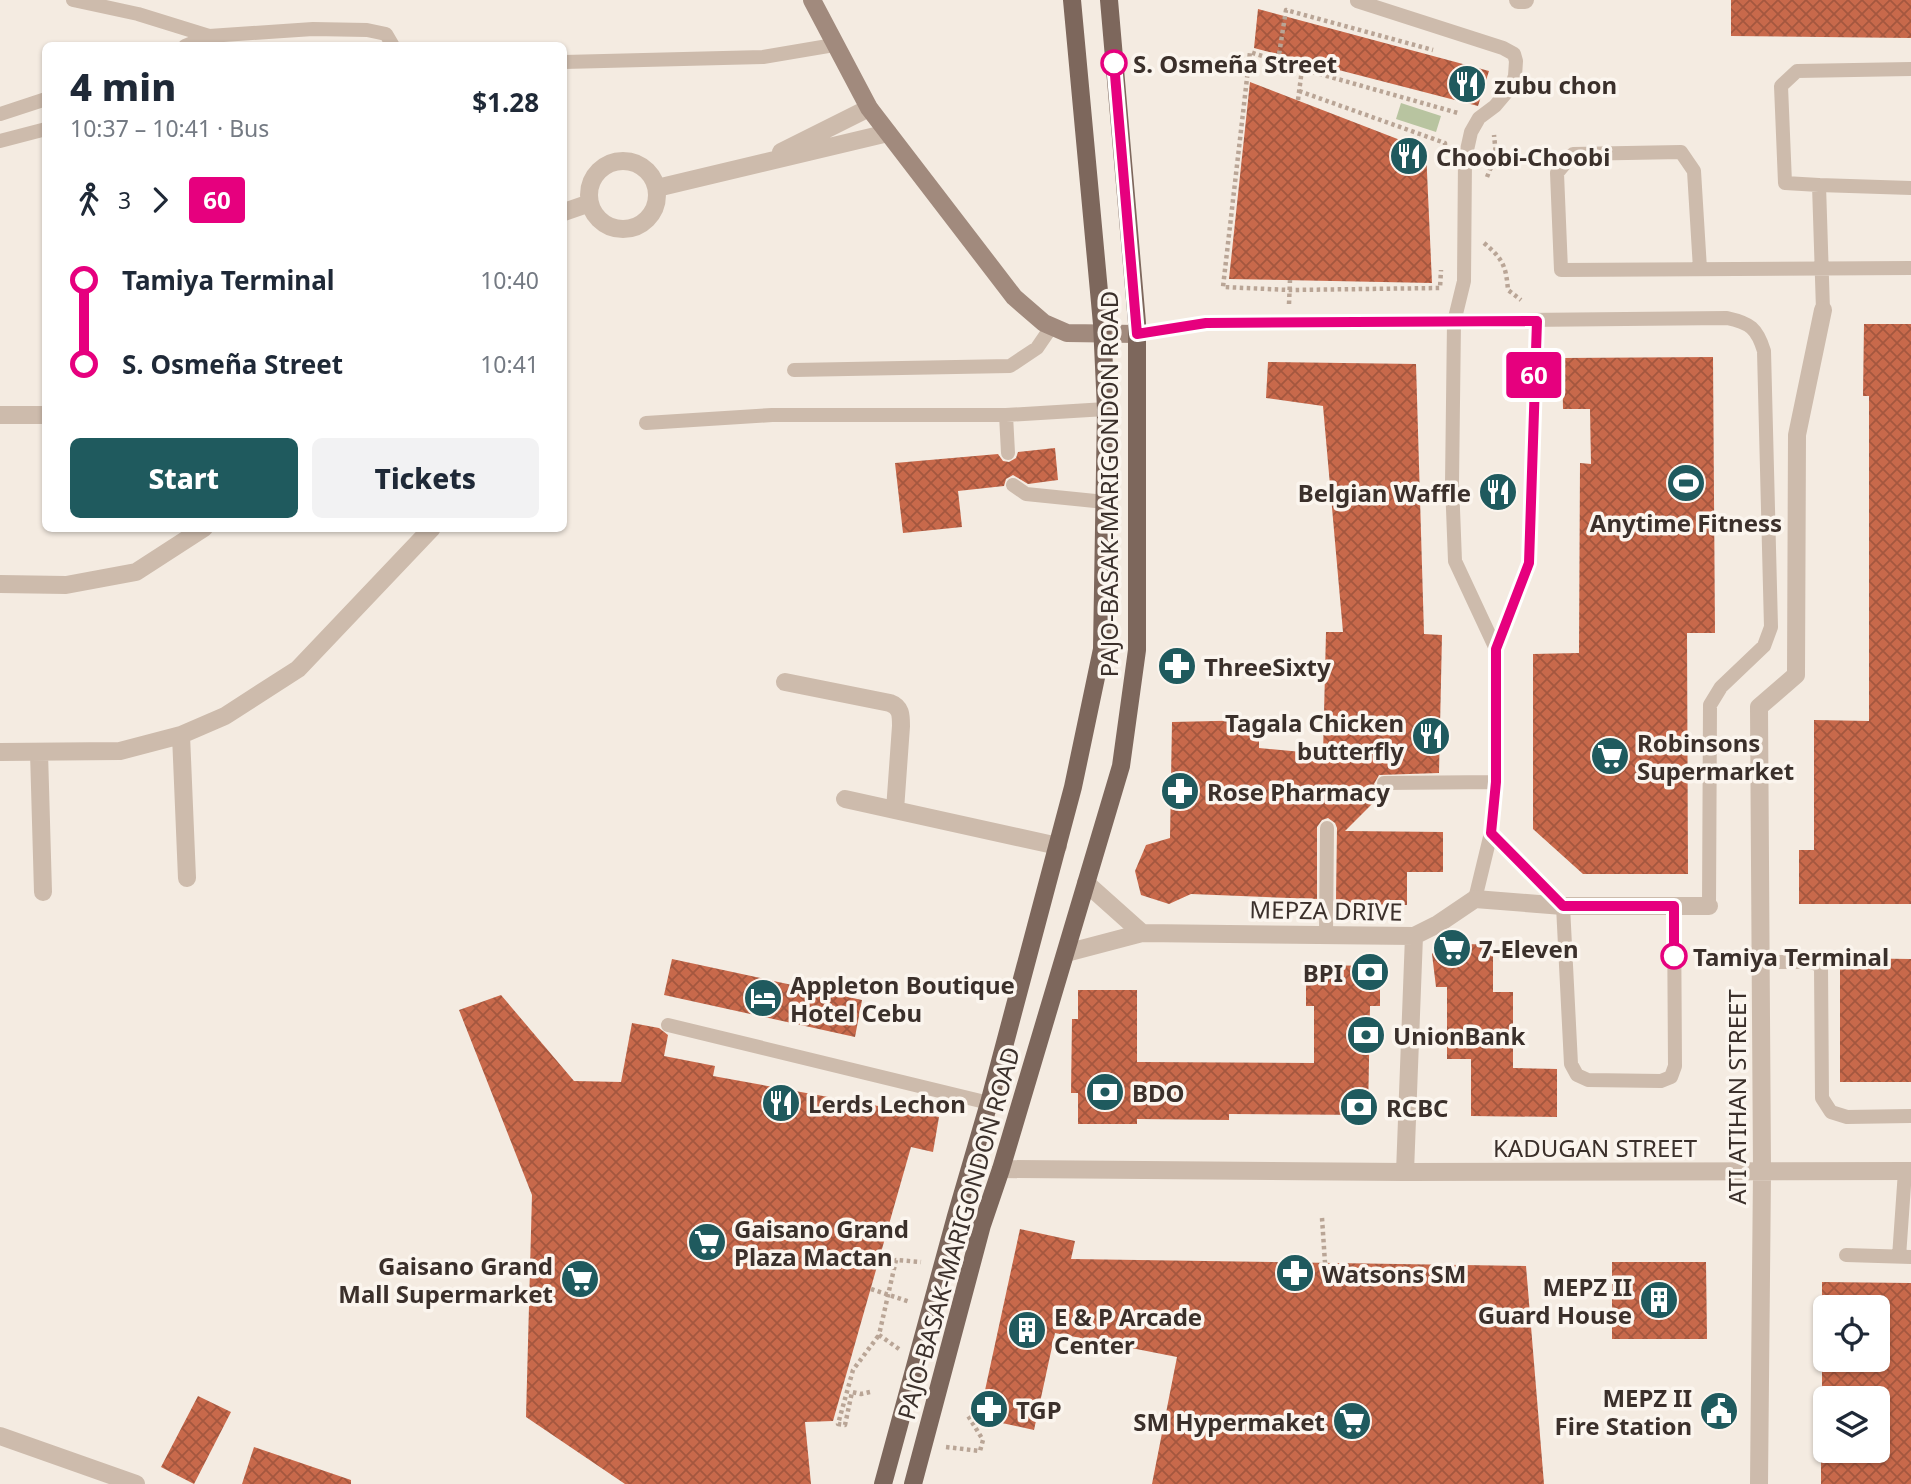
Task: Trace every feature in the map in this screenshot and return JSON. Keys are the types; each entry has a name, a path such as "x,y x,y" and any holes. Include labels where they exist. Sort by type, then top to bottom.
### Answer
{"main road":[{"name":"PAJO-BASAK-MARIGONDON ROAD","path":"883,1484 1058,846 1102,649 1106,410 1072,0"},
{"name":"PAJO-BASAK-MARIGONDON ROAD","path":"914,1484 982,1225 1121,765 1137,650 1137,334 1109,0"},
{"path":"1106,410 1137,410"}],"street":[{"path":"812,0 869,108 1014,296 1044,323 1067,333 1137,334"},
{"path":"1518,0 1525,0"},
{"path":"751,166 869,108"},
{"path":"657,188 888,133"},
{"path":"616,162 637,163 653,178 657,188 654,211 636,227 613,228 602,222 590,202 592,181 606,165 616,162"},
{"path":"567,211 590,202"},
{"name":"ATI ATIHAN STREET","path":"1759,1484 1762,1172 1759,707 1796,676 1797,435 1823,310"},
{"path":"0,415 42,415"},
{"path":"0,584 66,585 136,572 198,532"},
{"path":"0,752 120,751 181,734 225,716 298,669 428,532"},
{"path":"785,682 890,703 897,707 901,712 901,726 895,810"},
{"path":"181,734 187,878"},
{"path":"39,752 43,892"},
{"path":"845,799 1058,846"},
{"path":"1086,883 1142,933"},
{"path":"1475,899 1563,906 1709,906"},
{"name":"MEPZA DRIVE","path":"1066,953 1142,933 1414,936 1438,924 1475,899"},
{"path":"1001,1169 1405,1172 1414,936"},
{"name":"KADUGAN STREET","path":"1405,1172 1908,1171"},
{"path":"0,1436 136,1484"}],"lane":[{"path":"73,0 138,14 209,36"},
{"path":"1357,1 1514,54 1516,61 1515,76 1505,97 1474,124 1465,159 1465,281 1454,322 1452,483 1455,561 1496,649"},
{"path":"195,42 209,36 313,29 367,30 386,34 391,42"},
{"path":"567,62 763,57 834,45"},
{"path":"1911,69 1797,71 1781,86 1785,183 1911,188"},
{"path":"0,114 42,100"},
{"path":"0,141 42,130"},
{"path":"1700,269 1694,172 1681,152 1573,154 1557,173 1561,270 1911,268"},
{"path":"1819,185 1823,310"},
{"path":"1137,334 1206,323 1727,318 1745,322 1759,336 1764,351 1771,626 1764,646 1721,687 1710,705 1709,906"},
{"path":"1475,899 1491,833 1496,782 1496,649 1529,563 1537,321"},
{"path":"794,370 1010,366 1037,348 1052,326"},
{"path":"646,423 772,415 1006,415 1106,410"},
{"path":"1006,415 1008,453"},
{"path":"1013,485 1026,494 1105,502"},
{"path":"1384,783 1496,782"},
{"path":"1326,934 1327,828"},
{"path":"1491,833 1563,906 1571,1064 1577,1074 1588,1080 1661,1081 1671,1077 1675,1066 1674,906"},
{"path":"1760,962 1812,962 1821,966 1822,1098 1831,1112 1847,1117 1911,1116"},
{"path":"668,1025 989,1103"},
{"path":"1846,1255 1905,1257 1908,1171"}],"path":[{"path":"1278,61 1286,10 1440,52"},
{"path":"1441,262 1440,288 1290,290 1223,286 1250,52 1462,114 1457,123"},
{"path":"1298,100 1302,69"},
{"path":"1299,91 1445,143"},
{"path":"1483,187 1496,155 1494,136 1486,113"},
{"path":"1444,156 1445,143 1451,133"},
{"path":"1478,239 1500,256 1507,271 1508,290 1520,299 1529,301"},
{"path":"1322,1218 1325,1263"},
{"path":"870,1392 852,1392 845,1425 838,1424 853,1370 879,1335 896,1260 943,1265"},
{"path":"871,1289 930,1309"},
{"path":"879,1335 915,1361"},
{"path":"938,1446 980,1451 983,1440 967,1414"}],"green space":[{"path":"1401,103 1441,116 1436,132 1396,119"}],"building":[{"path":"1731,0 1911,0 1911,38 1731,36"},
{"path":"1258,9 1489,71 1478,106 1254,48"},
{"path":"1250,82 1426,150 1432,283 1229,279"},
{"path":"1864,324 1911,324 1911,904 1799,904 1799,850 1814,850 1814,720 1869,721 1869,396 1863,396"},
{"path":"1713,357 1715,633 1687,633 1688,874 1583,874 1533,829 1533,654 1579,653 1580,463 1591,464 1590,409 1563,409 1562,358"},
{"path":"1268,362 1416,364 1424,634 1442,635 1439,773 1379,775 1374,784 1379,791 1379,797 1345,831 1443,832 1443,872 1407,872 1407,905 1343,904 1343,900 1336,900 1337,828 1328,818 1322,820 1317,827 1317,899 1191,894 1169,904 1141,895 1135,871 1146,845 1170,838 1172,722 1259,720 1259,748 1323,754 1326,632 1343,632 1323,406 1266,398"},
{"path":"1055,448 1058,480 1028,484 1013,475 1006,479 1004,486 958,491 962,527 903,533 895,463 998,454 1003,461 1009,462 1016,458 1018,452"},
{"path":"1441,943 1493,945 1493,992 1513,992 1513,1068 1557,1069 1557,1117 1471,1116 1471,1059 1447,1059 1447,987 1436,987 1432,954"},
{"path":"1840,958 1911,959 1911,1082 1840,1082"},
{"name":"Appleton Boutique Hotel Cebu","path":"672,959 862,1000 855,1037 664,995"},
{"path":"1306,965 1380,966 1380,1006 1370,1006 1368,1115 1229,1114 1229,1120 1137,1119 1137,1124 1078,1124 1078,1093 1071,1093 1072,1019 1078,1019 1078,990 1137,990 1137,1062 1314,1063 1314,1006 1306,1006"},
{"name":"Gaisano Grand Plaza Mactan","path":"501,995 574,1081 621,1082 632,1023 659,1028 668,1035 664,1056 715,1066 713,1076 939,1117 933,1152 911,1147 833,1421 805,1422 811,1484 625,1484 526,1417 532,1195 459,1010"},
{"name":"SM Hypermaket","path":"1020,1229 1075,1241 1071,1259 1526,1266 1544,1484 1152,1484 1177,1357 1055,1333 1034,1430 979,1418"},
{"name":"MEPZ II Guard House","path":"1612,1262 1706,1262 1707,1339 1612,1339"},
{"path":"1822,1282 1911,1283 1911,1484 1821,1484 1821,1463 1890,1463 1890,1386 1822,1386 1822,1372 1890,1372 1890,1295 1822,1295"},
{"path":"198,1396 231,1412 194,1484 161,1467"},
{"path":"254,1447 351,1480 351,1484 242,1484"}],"bus line":[{"name":"60","path":"1114,63 1137,334 1206,323 1537,321 1529,563 1496,649 1496,782 1491,833 1563,906 1674,906 1674,956"}],"place":[{"name":"S. Osmeña Street","path":"1114,63"},
{"name":"zubu chon","path":"1467,84"},
{"name":"Choobi-Choobi","path":"1409,156"},
{"name":"Anytime Fitness","path":"1686,483"},
{"name":"Belgian Waffle","path":"1498,492"},
{"name":"ThreeSixty","path":"1177,666"},
{"name":"Tagala Chicken butterfly","path":"1431,736"},
{"name":"Robinsons Supermarket","path":"1610,756"},
{"name":"Rose Pharmacy","path":"1180,791"},
{"name":"7-Eleven","path":"1452,948"},
{"name":"Tamiya Terminal","path":"1674,956"},
{"name":"BPI","path":"1370,972"},
{"name":"Appleton Boutique Hotel Cebu","path":"763,998"},
{"name":"UnionBank","path":"1366,1035"},
{"name":"BDO","path":"1105,1092"},
{"name":"Lerds Lechon","path":"781,1103"},
{"name":"RCBC","path":"1359,1107"},
{"name":"Gaisano Grand Plaza Mactan","path":"707,1242"},
{"name":"Watsons SM","path":"1295,1273"},
{"name":"Gaisano Grand Mall Supermarket","path":"580,1279"},
{"name":"MEPZ II Guard House","path":"1659,1300"},
{"name":"E & P Arcade Center","path":"1027,1330"},
{"name":"TGP","path":"989,1409"},
{"name":"MEPZ II Fire Station","path":"1719,1411"},
{"name":"SM Hypermaket","path":"1352,1421"}]}
